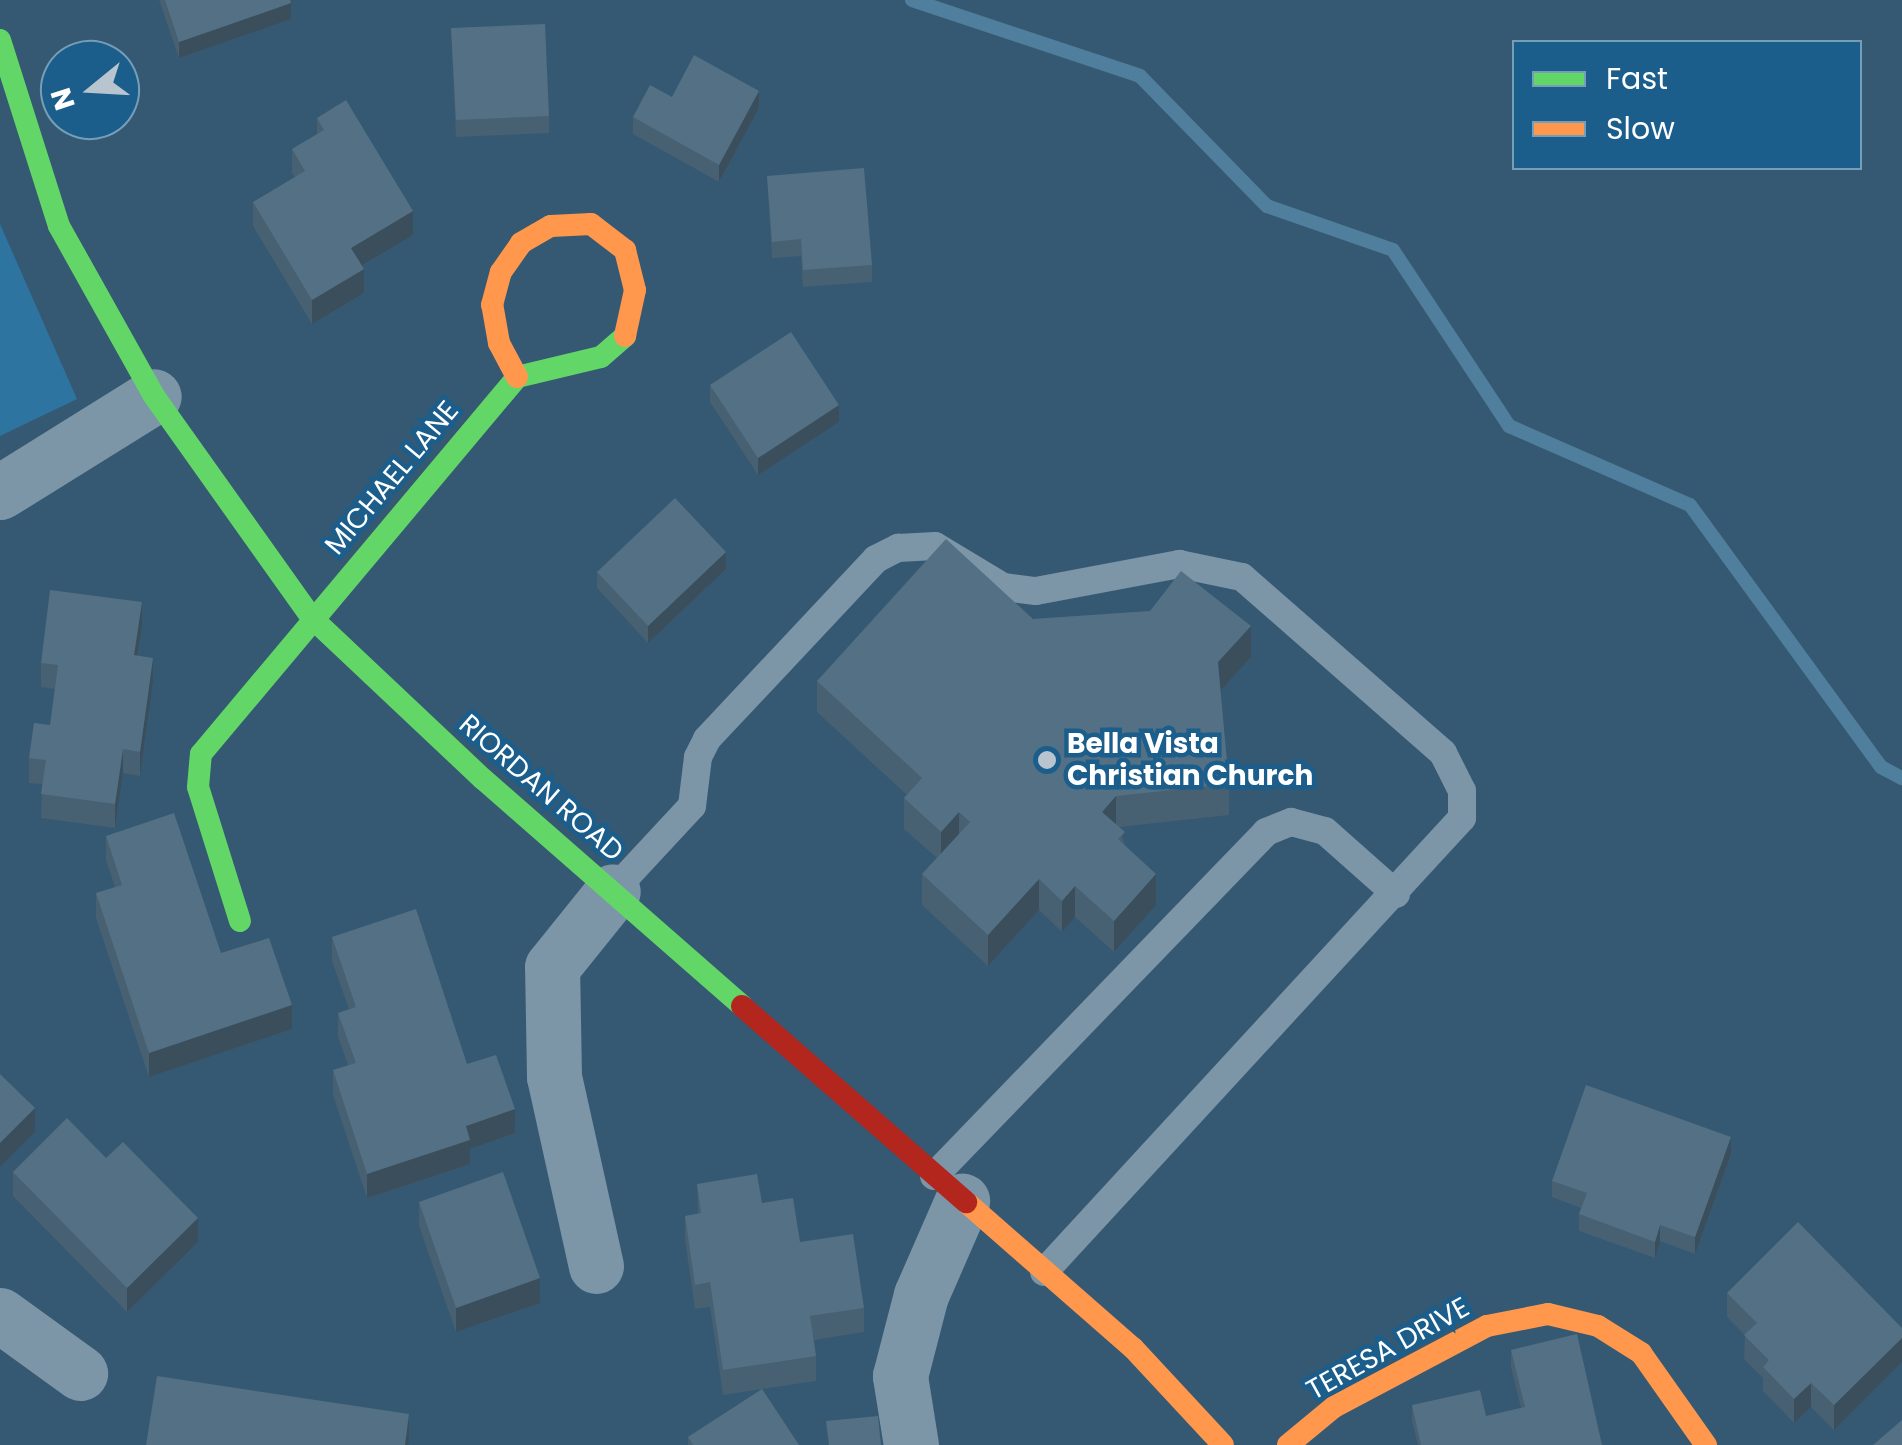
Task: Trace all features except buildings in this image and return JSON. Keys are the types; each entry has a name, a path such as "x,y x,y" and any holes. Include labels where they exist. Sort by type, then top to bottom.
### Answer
{"street":[{"name":"RIORDAN ROAD","path":"0,40 59,226 154,396 312,618 948,1189 1133,1348 1223,1445"},
{"path":"591,224 625,250 636,290 628,334 601,357 517,377 499,343 492,305 501,272 521,243 551,226 591,224"},
{"name":"MICHAEL LANE","path":"240,920 198,787 201,754 517,377"},
{"path":"0,492 154,396"},
{"path":"596,1266 554,1076 552,966 613,891"},
{"path":"912,1445 900,1376 948,1189"},
{"name":"TERESA DRIVE","path":"1288,1445 1334,1407 1487,1326 1548,1314 1598,1326 1641,1353 1706,1445"},
{"path":"0,1316 80,1373"}],"lane":[{"path":"613,891 692,806 698,758 720,725 876,560 898,548 935,546 1002,588 1036,591 1179,564 1242,576 1443,753 1462,791 1462,818 1044,1272"},
{"path":"948,1189 1266,832 1291,822 1325,831 1396,894"}],"shaded area":[{"path":"0,224 77,399 0,436"}],"waterway":[{"path":"912,0 1140,76 1267,206 1393,250 1509,426 1690,505 1881,767 1902,778"}],"traffic: fast":[{"path":"0,40 59,226 154,396 312,618 483,779 742,1006"},
{"path":"240,921 198,787 201,754 517,377 601,357 625,336"}],"traffic: slow":[{"path":"517,377 499,343 492,305 501,272 521,243 551,226 591,224 625,250 635,290 625,336"},
{"path":"966,1202 1133,1348 1223,1445"},
{"path":"1288,1445 1334,1407 1487,1326 1548,1314 1598,1326 1641,1353 1706,1445"}],"traffic: jam":[{"path":"742,1006 966,1202"}],"place":[{"name":"Bella Vista Christian Church","path":"1047,760"}]}
